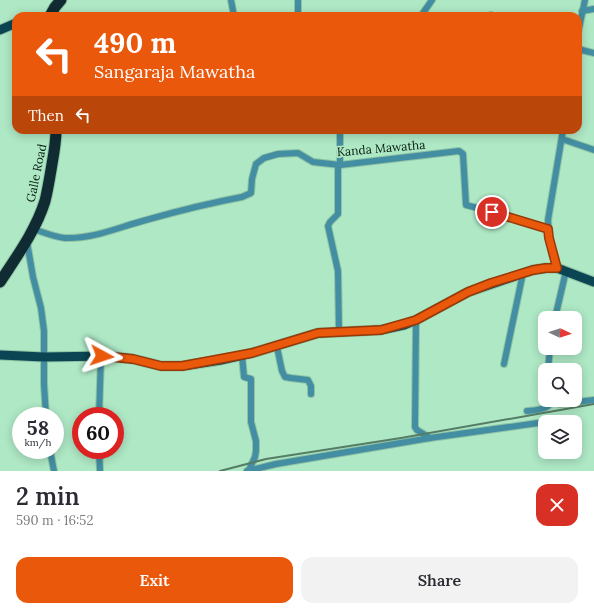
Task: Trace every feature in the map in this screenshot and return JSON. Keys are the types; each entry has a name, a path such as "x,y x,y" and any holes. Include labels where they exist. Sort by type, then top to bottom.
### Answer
{"highway":[{"path":"46,12 55,8"},
{"name":"Galle Road","path":"0,282 27,240 45,200 56,134"}],"main road":[{"path":"0,30 12,25"},
{"path":"0,355 44,357 102,356 133,359 161,366 182,366 277,347 318,333 381,330 416,320 468,292 523,273 540,269 561,270 594,282"}],"street":[{"path":"231,0 233,12"},
{"path":"298,0 298,12"},
{"path":"424,12 432,0"},
{"path":"585,0 582,10 594,9"},
{"path":"582,50 594,53"},
{"path":"339,332 338,271 328,226 338,214 340,134"},
{"path":"556,311 561,270 549,238 548,220 563,134"},
{"path":"562,139 594,150"},
{"name":"Kanda Mawatha","path":"33,229 66,238 89,236 105,233 180,210 242,197 251,192 252,179 256,164 264,158 278,154 298,153 313,162 339,165 459,152 463,154 466,205 548,229"},
{"path":"27,240 33,277 42,308 44,331 45,407"},
{"path":"504,364 523,273"},
{"path":"416,320 415,426 417,430 430,438"},
{"path":"277,347 282,371 285,377 308,380 311,386 311,394"},
{"path":"242,355 244,377 251,379 251,422 256,445 255,457 248,471"},
{"path":"99,407 102,356"},
{"path":"582,401 594,400"},
{"path":"527,411 539,410 548,407"},
{"path":"248,471 276,464 430,438 538,423"},
{"path":"52,459 54,471"},
{"path":"99,459 100,471"}],"railway":[{"path":"220,471 266,459 401,438 594,404"}],"route":[{"path":"102,356 133,359 161,366 182,366 221,360 252,353 283,345 318,333 381,330 404,325 416,320 468,292 491,283 533,270 557,268 548,229 492,212"}]}
